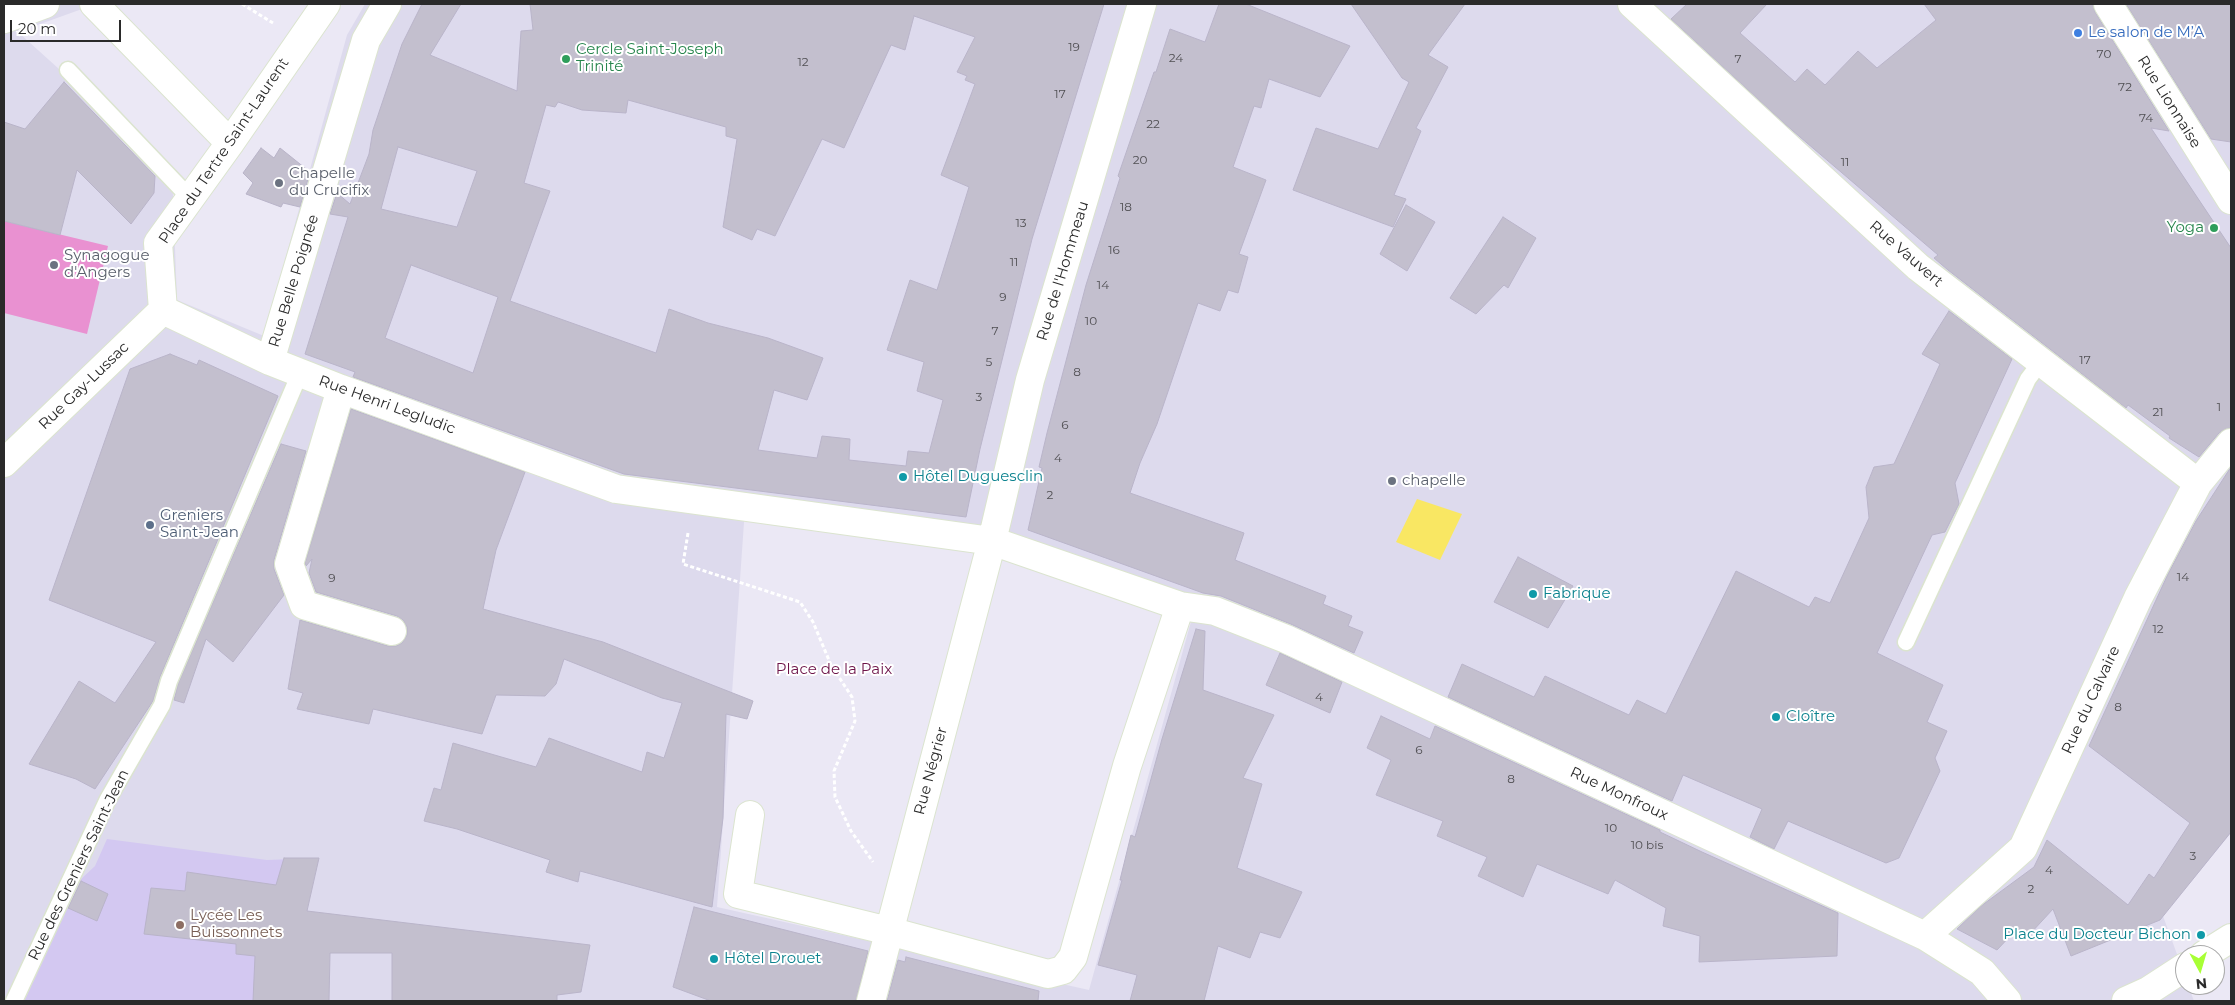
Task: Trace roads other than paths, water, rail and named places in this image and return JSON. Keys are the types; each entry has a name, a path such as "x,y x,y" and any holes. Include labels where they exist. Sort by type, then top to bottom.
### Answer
{"street":[{"path":"4,19 45,4"},
{"path":"94,4 230,144"},
{"name":"Place du Tertre Saint-Laurent","path":"163,310 158,242 230,144 326,4"},
{"name":"Rue Belle Poignée","path":"270,361 366,40 387,4"},
{"name":"Rue de l'Hommeau","path":"992,541 1030,380 1142,4"},
{"name":"Rue Vauvert","path":"1632,4 1918,267 2198,483"},
{"name":"Rue Lionnaise","path":"2108,4 2227,185"},
{"name":"Rue Henri Legludic","path":"163,310 270,361 300,373 616,489 992,541"},
{"name":"Rue Gay-Lussac","path":"4,463 163,310"},
{"path":"341,389 289,564 304,605 392,631"},
{"name":"Rue du Calvaire","path":"1925,936 2023,848 2138,598 2198,483 2231,443"},
{"path":"750,815 738,894 889,931 1048,974 1063,970 1069,964 1127,766 1180,606 992,541"},
{"name":"Rue Négrier","path":"871,1001 992,541"},
{"name":"Rue Monfroux","path":"1180,606 1215,611 1286,639 1925,936 1982,972 2007,1001"},
{"path":"2220,945 2231,938"},
{"path":"2126,1001 2148,991 2175,973"}],"lane":[{"path":"68,70 190,198"},
{"path":"1906,642 2028,379 2041,362"},
{"name":"Rue des Greniers Saint-Jean","path":"14,1001 108,799 162,705 169,681 300,373"}],"place":[{"name":"Le salon de M’A","path":"2078,33"},
{"name":"Cercle Saint-Joseph Trinité","path":"566,59"},
{"name":"Chapelle du Crucifix","path":"279,183"},
{"name":"Yoga","path":"2214,228"},
{"name":"Synagogue d'Angers","path":"54,265"},
{"name":"Hôtel Duguesclin","path":"903,477"},
{"name":"chapelle","path":"1392,481"},
{"name":"Greniers Saint-Jean","path":"150,525"},
{"name":"Fabrique","path":"1533,594"},
{"name":"Cloître","path":"1776,717"},
{"name":"Lycée Les Buissonnets","path":"180,925"},
{"name":"Place du Docteur Bichon","path":"2201,935"},
{"name":"Hôtel Drouet","path":"714,959"}],"park label":[{"name":"Place de la Paix","path":"834,670"}]}
